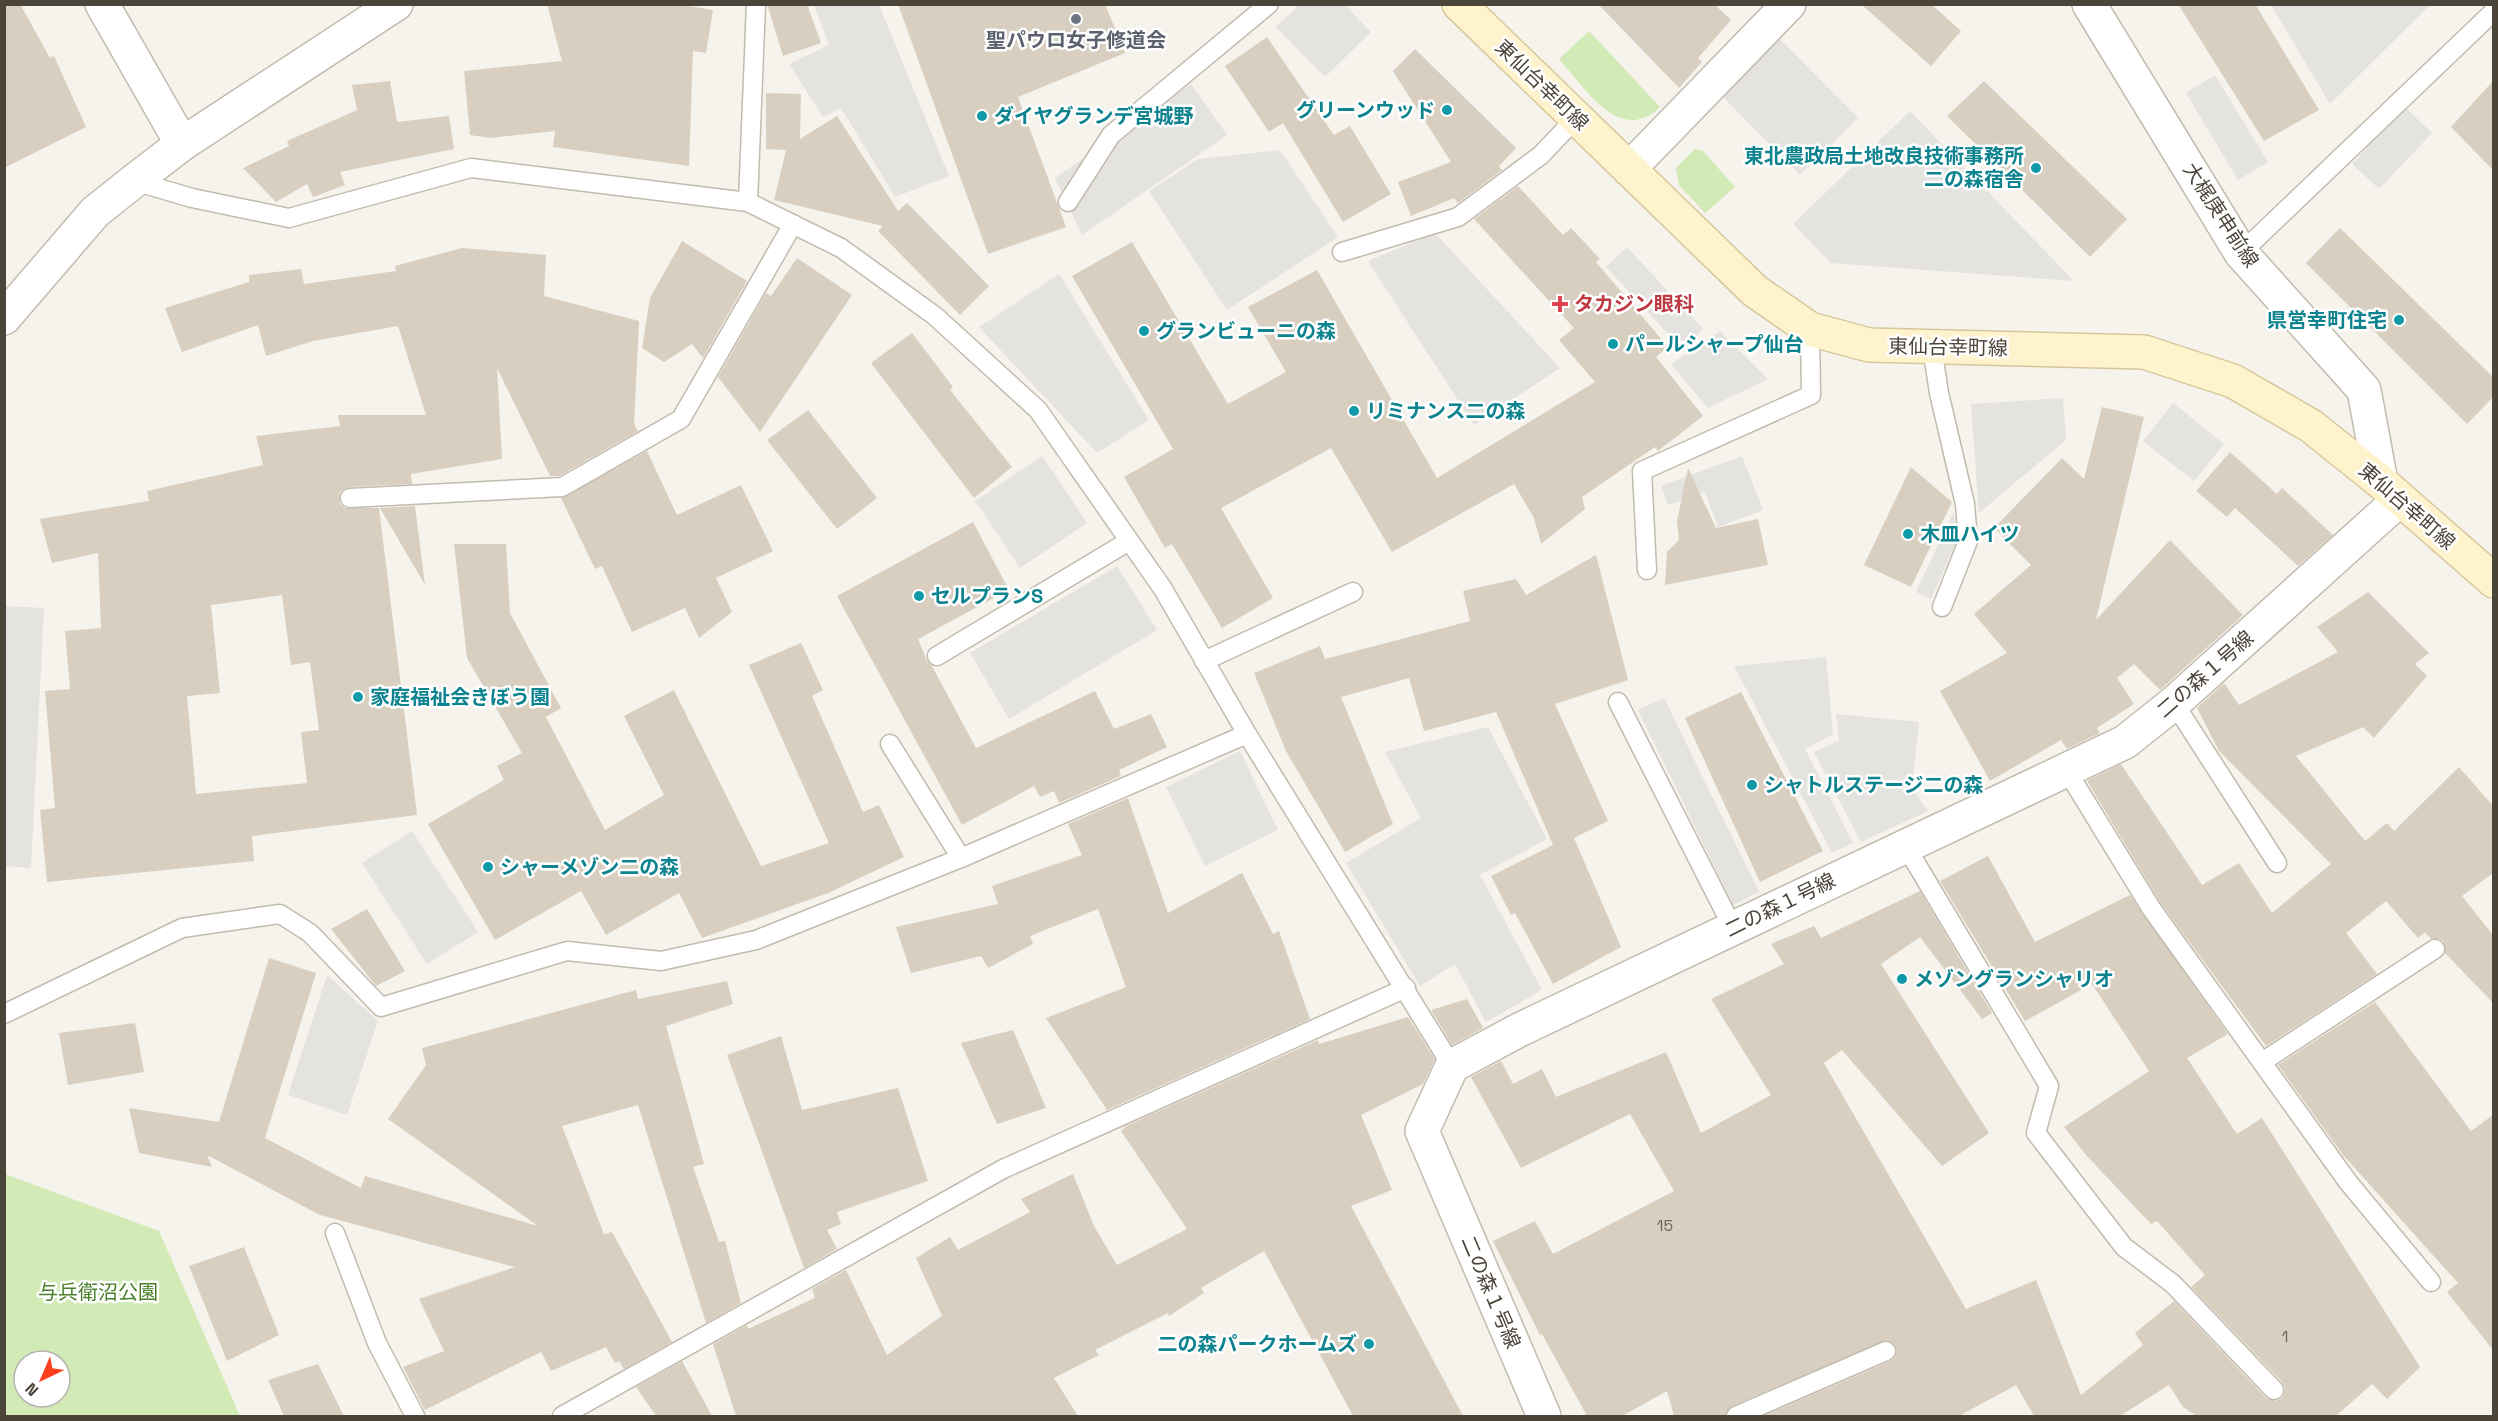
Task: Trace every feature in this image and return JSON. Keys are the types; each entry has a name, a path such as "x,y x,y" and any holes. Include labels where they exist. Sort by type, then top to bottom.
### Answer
{"street":[{"path":"102,4 182,144"},
{"path":"4,318 95,212 134,180 182,144 396,4"},
{"name":"東仙台幸町線","path":"1459,4 1755,291 1810,329 1869,345 2144,352 2233,381 2311,426 2493,581"},
{"path":"1629,169 1789,4"},
{"name":"大梶庚申前線","path":"2089,4 2241,253 2364,390 2390,491"},
{"name":"二の森１号線","path":"1544,1416 1422,1131 1452,1066 1519,1030 2125,742 2174,703 2390,491"}],"lane":[{"path":"748,202 756,4"},
{"path":"1068,202 1111,135 1269,4"},
{"path":"2241,253 2493,10"},
{"path":"1342,252 1458,217 1541,154 1576,117"},
{"path":"134,180 192,198 289,218 471,168 748,202 841,248 935,316 1038,410 1163,589 1247,734 1406,988 1452,1066"},
{"path":"350,498 562,487 681,419 793,224"},
{"path":"1647,570 1642,471 1811,394 1810,329"},
{"path":"1932,347 1939,393 1965,504 1968,541 1942,607"},
{"path":"937,656 1129,541"},
{"path":"1204,661 1353,592"},
{"path":"1618,702 1733,928"},
{"path":"2174,703 2277,863"},
{"path":"4,1014 182,928 280,914 310,933 381,1007 567,951 661,962 756,940 961,858 1247,734"},
{"path":"890,744 961,858"},
{"path":"2067,771 2151,908 2348,1182 2431,1282"},
{"path":"1905,845 2049,1086 2036,1133 2124,1247 2174,1284 2274,1390"},
{"path":"2262,1062 2434,949"},
{"path":"565,1416 1003,1169 1406,988"},
{"path":"334,1233 377,1343 415,1416"},
{"path":"1736,1416 1886,1351"}],"green space":[{"path":"1589,31 1660,107 1645,117 1631,120 1617,117 1592,97 1559,59"},
{"path":"1695,149 1703,151 1735,187 1705,213 1679,185 1676,168"},
{"name":"与兵衛沼公園","path":"5,1174 159,1231 240,1416 5,1416"}],"shaded area":[{"path":"814,5 879,5 949,176 895,197 841,108 823,117 789,64 829,45"},
{"path":"1299,5 1345,5 1371,32 1325,77 1276,27"},
{"path":"2271,5 2430,5 2330,104"},
{"path":"1778,37 1858,118 1800,175 1720,94"},
{"path":"2215,75 2268,162 2238,180 2186,93"},
{"path":"1191,84 1227,135 1082,235 1055,178"},
{"path":"2405,107 2432,133 2379,189 2352,164"},
{"path":"1910,111 2074,281 1831,263 1793,224"},
{"path":"1280,150 1338,237 1227,310 1149,191 1198,159"},
{"path":"1435,233 1560,368 1474,425 1368,261"},
{"path":"1627,247 1703,329 1682,349 1606,267"},
{"path":"1059,274 1149,420 1097,453 979,327"},
{"path":"1720,331 1768,379 1708,408 1671,364"},
{"path":"2063,398 2066,440 1979,513 1971,404"},
{"path":"2173,403 2224,444 2194,481 2143,441"},
{"path":"1042,456 1087,523 1020,568 975,501"},
{"path":"1742,456 1763,510 1718,527 1705,492 1668,505 1661,486"},
{"path":"1953,513 1959,536 1931,599 1916,592"},
{"path":"1117,566 1157,630 1009,719 970,653"},
{"path":"4,606 44,608 31,868 5,866"},
{"path":"1826,657 1833,734 1805,749 1853,843 1832,853 1734,666"},
{"path":"1664,698 1759,892 1733,905 1638,710"},
{"path":"1836,714 1919,722 1912,788 1928,811 1861,842 1814,752 1839,741"},
{"path":"1488,727 1547,839 1480,875 1542,990 1486,1022 1455,964 1420,986 1346,863 1421,818 1385,752"},
{"path":"1240,751 1278,830 1205,866 1166,787"},
{"path":"412,831 478,932 427,964 362,863"},
{"path":"327,975 378,1021 347,1115 288,1095"}],"building":[{"path":"4,4 20,4 50,58 54,56 86,127 4,168"},
{"path":"547,4 676,4 713,10 706,53 693,51 689,166 553,147 555,131 490,138 470,135 464,71 562,61"},
{"path":"767,4 807,4 821,43 783,56"},
{"name":"ダイヤグランデ宮城野","path":"898,4 1105,4 1125,53 1018,97 1066,227 988,254"},
{"path":"1598,4 1714,4 1731,20 1698,58 1702,62 1679,88"},
{"path":"1861,4 1931,4 1961,31 1931,66"},
{"path":"2178,4 2255,4 2319,110 2264,141"},
{"path":"1267,37 1334,135 1350,126 1391,194 1343,222 1283,123 1269,132 1225,66"},
{"name":"グリーンウッド","path":"1415,49 1516,148 1499,166 1502,170 1458,203 1454,198 1411,216 1398,182 1451,162 1393,71"},
{"path":"390,81 397,122 449,116 454,149 340,172 345,185 313,197 307,184 276,202 243,168 289,146 287,141 357,110 352,85"},
{"name":"東北農政局土地改良技術事務所 二の森宿舎","path":"1984,81 2127,219 2090,257 1947,116"},
{"path":"2493,81 2493,170 2451,127"},
{"path":"766,93 801,94 800,139 837,116 898,211 907,203 989,286 960,315 878,231 883,226 774,200 786,150 766,149"},
{"path":"1518,186 1563,235 1571,228 1600,259 1596,262 1668,347 1656,357 1703,416 1658,451 1655,447 1582,497 1585,509 1541,544 1534,518 1514,484 1392,552 1331,448 1221,508 1273,598 1222,628 1172,544 1165,548 1124,477 1173,449 1072,276 1132,242 1228,404 1286,372 1248,307 1317,270 1437,478 1595,382 1559,340 1574,328 1474,219"},
{"name":"県営幸町住宅","path":"2340,228 2493,377 2493,397 2467,424 2306,263"},
{"path":"682,241 747,281 703,358 692,344 664,362 642,348 650,298"},
{"path":"462,248 546,255 544,296 639,321 634,424 638,431 559,476 550,476 497,368 502,459 411,474 412,484 349,487 340,492 340,504 345,508 379,508 417,815 252,836 254,861 47,882 40,810 55,808 45,691 70,689 65,631 101,628 98,553 52,563 40,519 149,501 147,491 263,465 256,436 340,426 338,415 426,415 398,326 313,341 266,356 258,325 182,352 165,308 249,282 249,275 301,269 304,284 396,271 395,266","holes":["282,595 291,665 310,662 319,730 301,732 307,783 196,794 187,696 220,693 211,605"]},
{"path":"797,258 852,295 760,432 718,377 766,293 771,296"},
{"path":"912,333 953,387 950,390 1012,467 974,498 871,363"},
{"path":"2102,407 2144,417 2096,620 2170,540 2243,615 2160,690 2134,664 2117,678 2134,704 2097,728 2100,733 2067,749 2061,740 1990,781 1940,691 2007,653 1974,614 2031,565 1994,528 2062,458 2084,479"},
{"path":"808,410 877,498 837,529 767,440"},
{"path":"647,451 677,515 741,485 773,551 716,578 732,612 699,638 685,608 632,632 602,566 595,569 561,498"},
{"path":"2230,452 2277,494 2282,488 2333,535 2298,566 2235,508 2227,517 2196,491"},
{"name":"木皿ハイツ","path":"1911,467 1952,502 1911,587 1864,565"},
{"path":"1688,468 1716,528 1758,519 1768,565 1665,585 1667,552 1679,540 1677,521"},
{"path":"415,506 425,585 380,508"},
{"path":"973,522 1009,590 918,639 927,661 932,666 976,748 1095,691 1114,729 1151,714 1167,747 1119,770 1121,776 1059,803 1054,791 1040,797 1034,786 962,825 837,596"},
{"path":"454,544 506,544 510,613 561,708 546,717 605,830 664,795 624,716 674,690 761,866 829,843 749,665 801,643 823,690 812,696 863,812 879,805 904,857 828,893 702,938 679,893 606,935 581,891 495,940 428,824 504,780 497,766 522,753 467,658"},
{"path":"1596,555 1628,680 1555,704 1608,821 1574,838 1621,947 1553,984 1515,913 1511,915 1491,876 1553,845 1496,712 1424,731 1409,678 1341,697 1393,824 1345,852 1286,751 1254,673 1320,646 1325,659 1470,621 1463,591 1516,579 1526,595"},
{"path":"2368,592 2429,653 2415,664 2427,676 2374,738 2363,727 2296,756 2365,841 2387,823 2394,831 2459,767 2493,806 2493,873 2462,896 2493,935 2493,1003 2445,953 2444,942 2440,939 2431,939 2425,932 2418,938 2386,901 2346,933 2377,974 2266,1046 2160,902 2087,781 2121,764 2202,885 2239,863 2272,913 2331,864 2219,751 2197,708 2224,683 2239,705 2338,652 2317,627"},
{"name":"シャトルステージ二の森","path":"1741,692 1823,851 1760,882 1685,718"},
{"path":"1128,798 1168,913 1242,873 1273,934 1279,931 1310,1019 1107,1110 1046,1018 1126,987 1098,909 1030,936 1033,944 988,968 981,956 911,973 896,927 998,904 992,886 1082,855 1068,824"},
{"path":"1988,856 2035,942 2130,895 2228,1034 2187,1058 2237,1134 2262,1118 2420,1367 2387,1399 2372,1384 2336,1416 2197,1416 2183,1407 2169,1385 2120,1416 2034,1416 2016,1385 1959,1416 1763,1416 1891,1361 1895,1357 1896,1347 1887,1340 1732,1406 1725,1416 1674,1416 1667,1391 1622,1416 1587,1416 1542,1334 1540,1335 1493,1241 1535,1221 1553,1254 1674,1191 1630,1114 1521,1168 1471,1077 1501,1061 1513,1084 1542,1069 1556,1097 1666,1052 1701,1133 1771,1095 1711,999 1784,964 1771,944 1814,926 1821,938 1920,891 1992,1013 1982,1019 1920,937 1881,964 1989,1133 1942,1166 1842,1050 1824,1063 1966,1309 2036,1280 2081,1395 2143,1345 2135,1333 2174,1301 2266,1398 2276,1401 2282,1398 2285,1388 2282,1382 2191,1287 2205,1275 2157,1221 2151,1224 2086,1155 2064,1127 2149,1071 2092,984 2025,1021 1940,881"},
{"path":"367,909 405,971 376,986 331,929"},
{"path":"269,958 316,973 265,1138 361,1188 365,1176 538,1226 388,1119 426,1065 422,1048 636,990 638,999 727,981 733,1004 666,1026 704,1164 693,1167 719,1242 725,1241 741,1303 706,1323 638,1105 562,1126 604,1234 612,1232 672,1342 624,1369 619,1361 615,1363 606,1347 551,1371 541,1352 425,1410 403,1367 444,1351 419,1299 515,1267 320,1215 207,1155 212,1167 139,1153 129,1108 219,1122"},
{"path":"1467,999 1483,1028 1452,1045 1431,1010"},
{"path":"2375,1002 2471,1131 2493,1115 2493,1350 2447,1292 2458,1283 2343,1155 2278,1065"},
{"path":"1408,1017 1435,1059 1423,1084 1361,1115 1392,1190 1351,1206 1463,1416 1353,1416 1264,1251 1201,1288 1204,1293 1169,1316 1168,1313 1095,1350 1099,1355 1054,1378 1078,1416 736,1416 713,1344 747,1325 748,1329 815,1298 812,1289 846,1270 887,1355 942,1316 916,1258 950,1237 958,1250 1030,1212 1021,1199 1073,1174 1094,1226 1117,1265 1187,1229 1121,1131 1126,1126 1318,1040 1319,1044"},
{"path":"135,1023 144,1072 68,1085 59,1033"},
{"path":"1013,1030 1046,1108 997,1124 961,1043"},
{"path":"781,1036 802,1110 898,1088 928,1181 837,1212 841,1224 827,1230 837,1249 804,1268 727,1055"},
{"path":"244,1247 279,1335 227,1361 189,1266"},
{"path":"682,1361 712,1416 656,1416 636,1387"},
{"path":"318,1364 344,1416 284,1416 268,1380"}],"place":[{"name":"聖パウロ女子修道会","path":"1076,19"},
{"name":"グリーンウッド","path":"1447,110"},
{"name":"ダイヤグランデ宮城野","path":"982,116"},
{"name":"東北農政局土地改良技術事務所 二の森宿舎","path":"2036,168"},
{"name":"タカジン眼科","path":"1560,304"},
{"name":"県営幸町住宅","path":"2399,320"},
{"name":"グランビューニの森","path":"1144,331"},
{"name":"パールシャープ仙台","path":"1613,344"},
{"name":"リミナンス二の森","path":"1354,411"},
{"name":"木皿ハイツ","path":"1908,534"},
{"name":"セルプランS","path":"919,596"},
{"name":"家庭福祉会きぼう園","path":"358,697"},
{"name":"シャトルステージ二の森","path":"1752,785"},
{"name":"シャーメゾン二の森","path":"488,867"},
{"name":"メゾングランシャリオ","path":"1902,979"},
{"name":"二の森パークホームズ","path":"1369,1344"}]}
